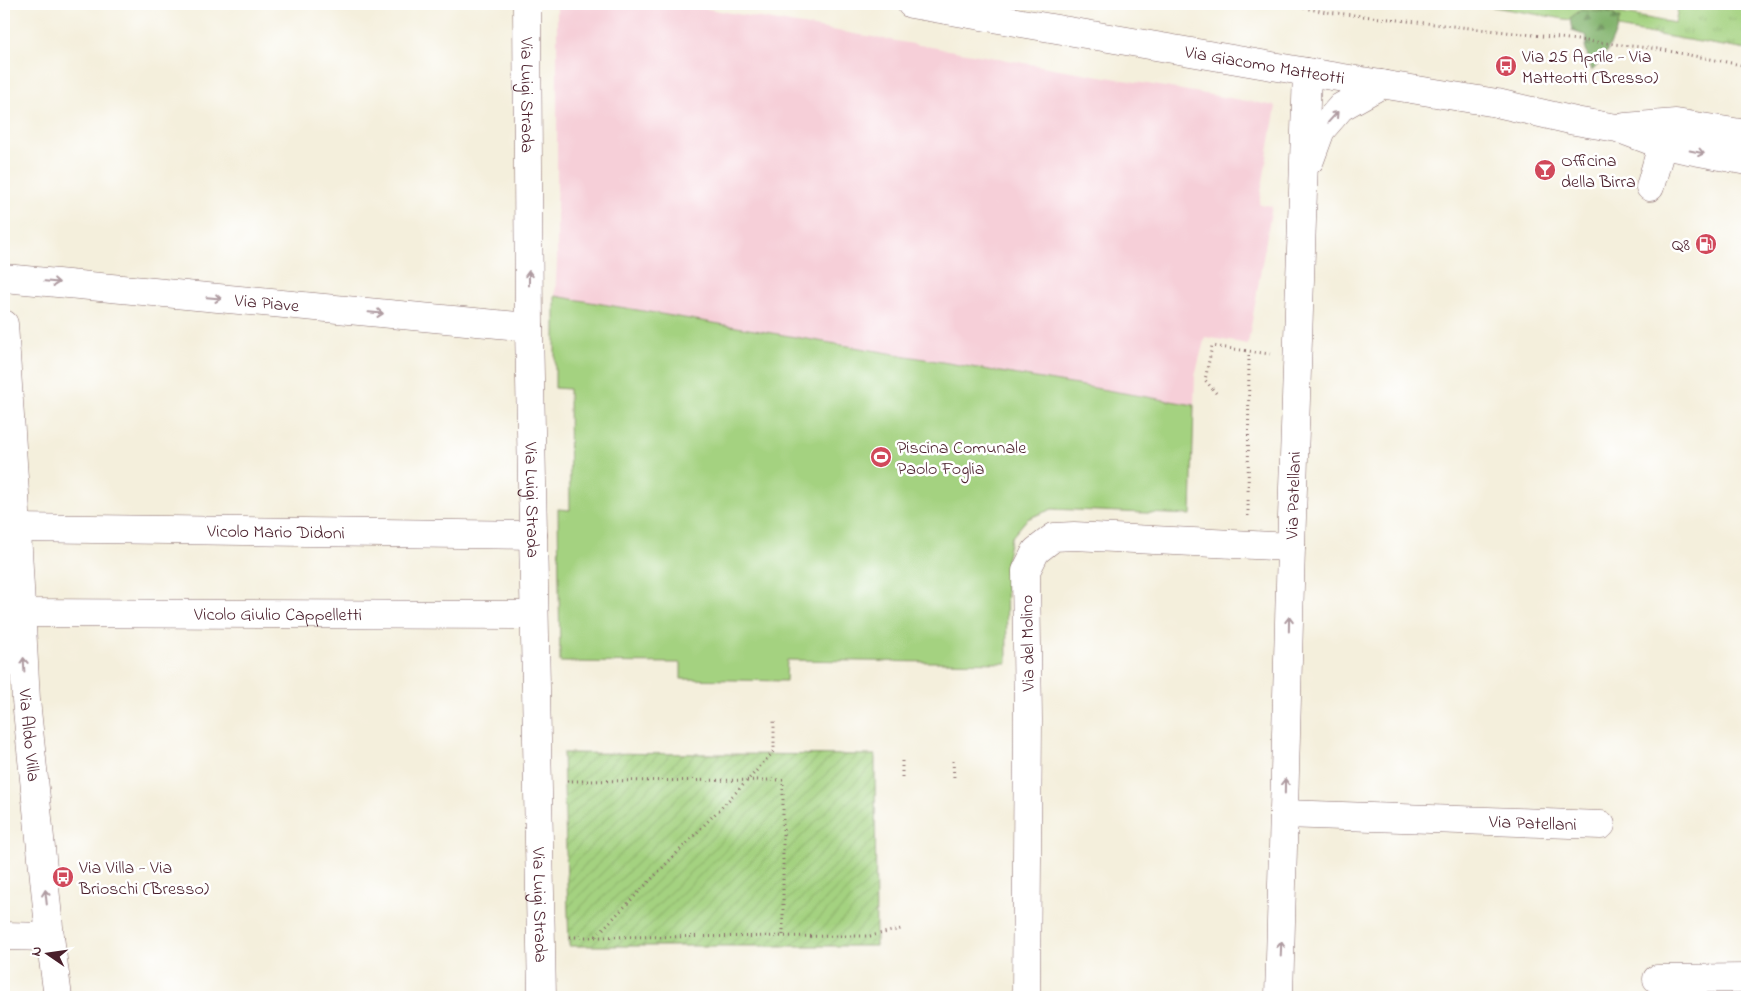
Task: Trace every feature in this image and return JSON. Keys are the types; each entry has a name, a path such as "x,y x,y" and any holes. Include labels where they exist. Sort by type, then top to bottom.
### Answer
{"street":[{"name":"Via Luigi Strada","path":"527,4 529,327 542,997"},
{"name":"Via Giacomo Matteotti","path":"911,4 1497,103 1575,121 1618,128 1662,145 1747,161"},
{"name":"Via Patellani","path":"1280,997 1291,547 1307,72"},
{"name":"Via Patellani","path":"1304,175 1321,130 1342,107 1382,84"},
{"name":"Via Giacomo Matteotti","path":"1618,128 1676,124 1747,134"},
{"path":"1650,187 1662,145"},
{"name":"Via Piave","path":"4,278 529,327"},
{"name":"Via Aldo Villa","path":"4,324 10,494 17,528 15,700 58,997"},
{"name":"Vicolo Mario Didoni","path":"17,528 533,535"},
{"name":"Via del Molino","path":"1026,997 1019,720 1026,571 1036,550 1054,537 1074,536 1291,547"},
{"name":"Vicolo Giulio Cappelletti","path":"15,595 534,615"},
{"name":"Via Patellani","path":"1284,814 1601,825"},
{"path":"4,936 50,937"},
{"path":"1657,979 1747,978"}],"path":[{"path":"1279,4 1327,12 1658,49 1747,66"},
{"path":"1216,393 1205,380 1212,346 1298,358"},
{"path":"1248,520 1249,351"},
{"path":"596,936 774,751 774,719"},
{"path":"902,761 902,778"},
{"path":"954,761 954,778"},
{"path":"539,782 783,780 783,936"},
{"path":"541,937 870,936 901,929"}],"shaded area":[{"path":"557,4 679,4 1276,106 1259,204 1272,206 1248,344 1205,337 1195,376 1194,405 555,296 557,262"}],"green space":[{"path":"1476,4 1567,4 1675,23 1679,4 1747,4 1747,50"},
{"path":"1581,10 1610,13 1620,18 1609,46 1602,59 1592,71 1585,47 1587,36 1572,31 1570,18"},
{"name":"Piscina Comunale Paolo Foglia","path":"555,296 1194,405 1191,515 1052,509 1027,519 1011,538 1006,561 1007,663 787,660 786,681 681,679 681,663 560,662 558,509 570,510 569,389 555,388"},
{"path":"563,753 875,755 876,946 569,946"}],"place":[{"name":"Via 25 Aprile - Via Matteotti (Bresso)","path":"1506,66"},
{"name":"Officina della Birra","path":"1545,170"},
{"name":"Q8","path":"1706,244"},
{"name":"Piscina Comunale Paolo Foglia","path":"881,457"},
{"name":"Via Villa - Via Brioschi (Bresso)","path":"63,877"}]}
